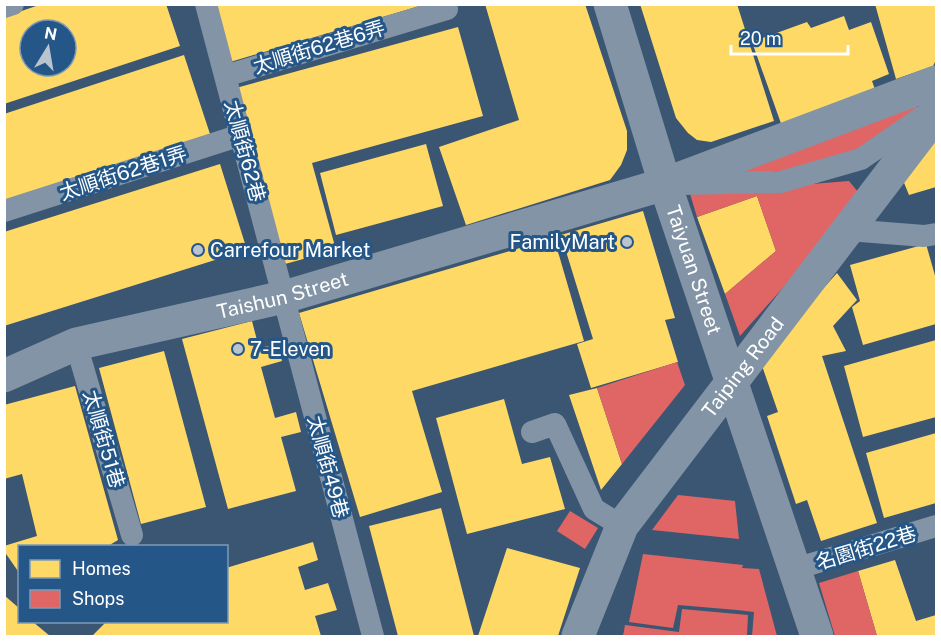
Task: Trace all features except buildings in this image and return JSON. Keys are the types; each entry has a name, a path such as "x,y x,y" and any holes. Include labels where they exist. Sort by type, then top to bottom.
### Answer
{"street":[{"name":"Taiyuan Street","path":"610,4 665,184 817,636"},
{"name":"Taishun Street","path":"4,376 76,344 284,297 665,184 936,82"},
{"name":"Taiping Road","path":"578,636 622,526 936,114"}],"lane":[{"path":"4,7 13,4"},
{"name":"太順街62巷","path":"206,4 284,297"},
{"name":"太順街62巷6弄","path":"225,76 447,9"},
{"path":"665,184 781,182 793,179 861,159 936,106"},
{"name":"太順街62巷1弄","path":"4,211 241,135"},
{"path":"848,230 924,236 936,234"},
{"name":"太順街49巷","path":"284,297 373,636"},
{"name":"太順街51巷","path":"76,344 132,535"},
{"path":"532,432 555,424 594,509 622,526"},
{"name":"名園街22巷","path":"795,569 936,526"}],"place":[{"name":"FamilyMart","path":"627,242"},
{"name":"Carrefour Market","path":"198,250"},
{"name":"7-Eleven","path":"238,349"}]}
